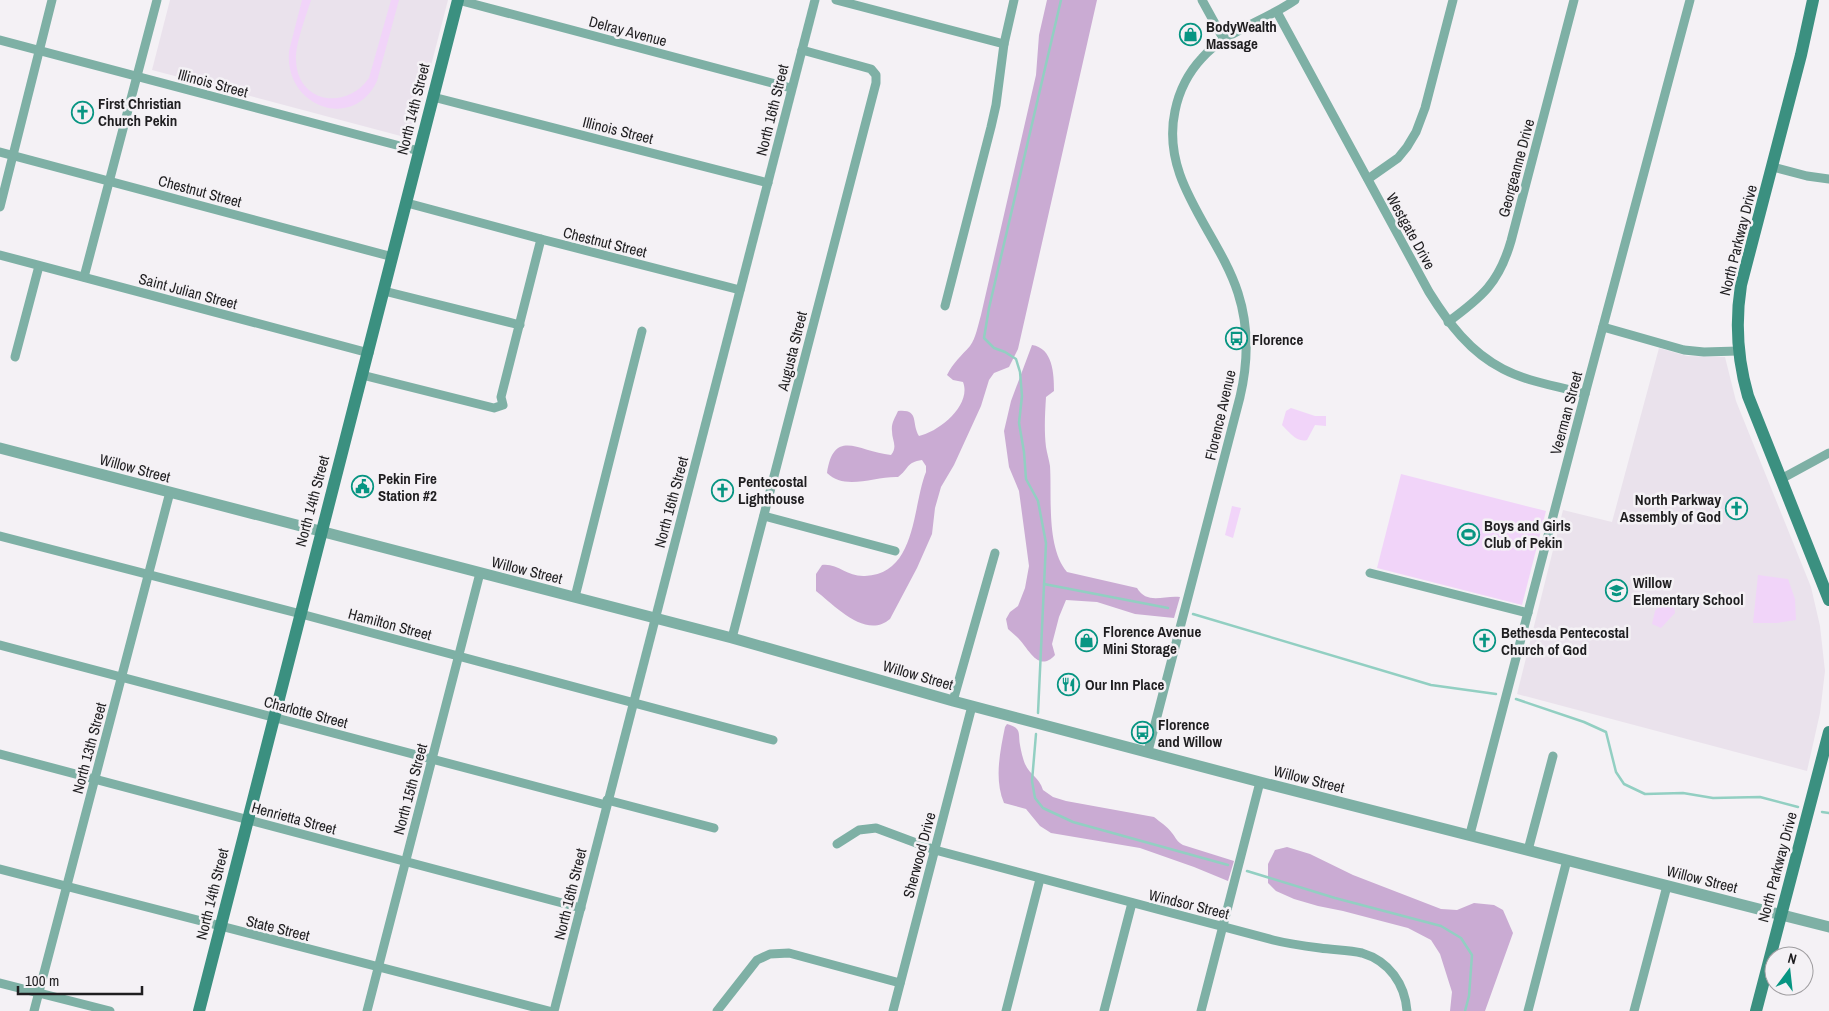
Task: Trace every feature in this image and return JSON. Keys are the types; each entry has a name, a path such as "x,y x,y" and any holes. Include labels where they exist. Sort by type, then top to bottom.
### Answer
{"main road":[{"name":"North 14th Street","path":"199,1011 458,0"},
{"name":"North Parkway Drive","path":"1813,0 1801,56 1742,285 1737,317 1738,351 1748,396 1781,479 1826,579 1829,600"},
{"name":"North Parkway Drive","path":"1801,56 1819,0"},
{"name":"North Parkway Drive","path":"1756,1011 1829,732"}],"street":[{"path":"0,206 52,0"},
{"path":"84,278 157,0"},
{"name":"Delray Avenue","path":"458,0 791,88"},
{"name":"North 16th Street","path":"554,1011 814,0"},
{"path":"836,0 1004,44"},
{"path":"945,306 996,105 1004,44 1014,0"},
{"path":"1202,0 1224,40"},
{"name":"Florence Avenue","path":"1148,752 1240,397 1246,360 1245,322 1238,291 1228,267 1182,183 1175,162 1172,144 1173,120 1184,84 1203,57 1224,40 1277,12 1295,0"},
{"path":"1368,179 1398,158 1407,148 1416,132 1425,108 1453,0"},
{"name":"Georgeanne Drive","path":"1448,322 1481,296 1502,267 1511,241 1574,0"},
{"name":"Veerman Street","path":"1470,834 1690,0"},
{"name":"Westgate Drive","path":"1277,12 1429,292 1448,322 1472,348 1503,369 1523,377 1585,394"},
{"name":"Illinois Street","path":"0,40 419,151"},
{"name":"Augusta Street","path":"732,638 876,83 874,71 802,50"},
{"name":"Illinois Street","path":"433,97 768,183"},
{"name":"Chestnut Street","path":"0,152 393,257"},
{"path":"1773,167 1829,180"},
{"name":"Chestnut Street","path":"407,203 541,240 740,290"},
{"path":"362,375 494,408 503,405 501,397 541,240"},
{"name":"Saint Julian Street","path":"0,256 369,353"},
{"path":"15,357 39,266"},
{"path":"384,292 520,325"},
{"path":"1603,327 1684,350 1738,351"},
{"path":"575,597 642,331"},
{"name":"Willow Street","path":"0,448 732,638 953,701 1260,782 1829,927"},
{"path":"1781,479 1829,453"},
{"name":"North 13th Street","path":"34,1011 170,492"},
{"path":"764,516 895,551"},
{"name":"Hamilton Street","path":"0,536 773,740"},
{"path":"953,701 995,553"},
{"name":"North 15th Street","path":"367,1011 480,573"},
{"path":"1370,573 1528,613"},
{"name":"Charlotte Street","path":"0,645 432,759 714,828"},
{"name":"Sherwood Drive","path":"893,1011 972,706"},
{"name":"Henrietta Street","path":"0,754 581,908"},
{"path":"1528,850 1553,756"},
{"path":"1201,1011 1260,782"},
{"name":"Windsor Street","path":"837,844 859,830 872,828 882,830 935,850 1222,927 1292,944 1360,953 1377,960 1398,978 1406,997 1407,1011"},
{"path":"1528,1011 1567,860"},
{"name":"State Street","path":"0,869 549,1011"},
{"path":"1006,1011 1040,879"},
{"path":"1634,1011 1667,886"},
{"path":"1104,1011 1132,903"},
{"path":"717,1011 757,960 776,952 789,953 900,983"},
{"path":"0,983 110,1011"}],"shaded area":[{"path":"170,0 448,0 412,139 152,70"},
{"path":"302,0 311,0 297,47 298,74 305,86 313,93 324,98 336,98 348,95 369,78 391,0 399,0 377,81 366,97 352,106 337,109 322,106 308,99 297,86 290,70 289,51"},
{"path":"1047,0 1097,0 1018,349 1009,367 994,373 989,380 981,406 954,465 941,487 935,508 932,534 917,568 890,619 881,624 861,623 841,612 816,591 816,574 822,565 828,565 859,576 865,576 882,572 894,564 910,536 926,466 922,460 917,461 910,464 898,477 851,482 834,478 827,473 830,459 835,450 842,446 859,447 891,455 894,446 892,425 898,411 909,412 912,415 919,436 936,429 944,423 952,416 963,400 965,391 963,382 953,380 947,375 972,343 978,327 1036,75 1039,35"},
{"path":"1032,345 1039,347 1048,356 1054,377 1054,391 1046,397 1045,434 1050,466 1051,521 1060,562 1067,572 1137,588 1141,593 1151,598 1180,597 1174,618 1135,614 1097,602 1066,600 1059,617 1052,644 1055,655 1043,662 1034,657 1008,629 1006,619 1010,612 1018,606 1025,588 1029,566 1019,491 1009,467 1004,431 1011,401"},
{"path":"1659,348 1687,356 1725,357 1736,401 1811,587 1820,626 1825,671 1820,713 1807,771 1517,694 1563,510 1612,522"},
{"path":"1291,408 1315,416 1326,416 1326,426 1315,425 1307,440 1300,440 1290,434 1282,425 1286,411"},
{"path":"1401,474 1546,511 1522,605 1377,568"},
{"path":"1232,506 1241,508 1233,538 1225,535"},
{"path":"1758,575 1788,579 1795,599 1796,620 1777,623 1753,623"},
{"path":"1667,598 1673,600 1675,613 1661,628 1652,624 1655,611"},
{"path":"1007,724 1017,729 1025,764 1043,790 1053,797 1066,801 1154,817 1168,828 1183,845 1234,861 1228,881 1140,848 1051,833 1040,826 1026,809 1004,803 999,785 999,765 1003,736"},
{"path":"1287,847 1310,854 1353,875 1441,909 1457,910 1474,903 1494,905 1503,910 1513,933 1485,1011 1450,1011 1452,992 1440,954 1431,940 1408,928 1318,906 1276,891 1268,883 1268,864 1275,850"}],"waterway":[{"path":"1038,713 1046,543 1038,501 1026,479 1019,423 1022,396 1020,372 1016,359 994,348 984,338 989,308 1061,0"},
{"path":"1044,584 1168,608"},
{"path":"1193,614 1431,685 1496,694"},
{"path":"1516,699 1584,722 1606,732 1616,772 1624,784 1645,794 1683,793 1713,798 1760,797 1798,807"},
{"path":"1036,734 1032,781 1035,798 1043,808 1073,822 1228,865"},
{"path":"1822,812 1829,813"},
{"path":"1247,871 1335,898 1441,926 1461,938 1472,955 1469,996 1465,1011"}],"place":[{"name":"BodyWealth Massage","path":"1190,35"},
{"name":"First Christian Church Pekin","path":"82,112"},
{"name":"Florence","path":"1236,339"},
{"name":"Pekin Fire Station #2","path":"362,487"},
{"name":"Pentecostal Lighthouse","path":"722,490"},
{"name":"North Parkway Assembly of God","path":"1737,508"},
{"name":"Boys and Girls Club of Pekin","path":"1468,534"},
{"name":"Willow Elementary School","path":"1617,591"},
{"name":"Florence Avenue Mini Storage","path":"1087,640"},
{"name":"Bethesda Pentecostal Church of God","path":"1485,641"},
{"name":"Our Inn Place","path":"1069,684"},
{"name":"Florence and Willow","path":"1142,733"}]}
